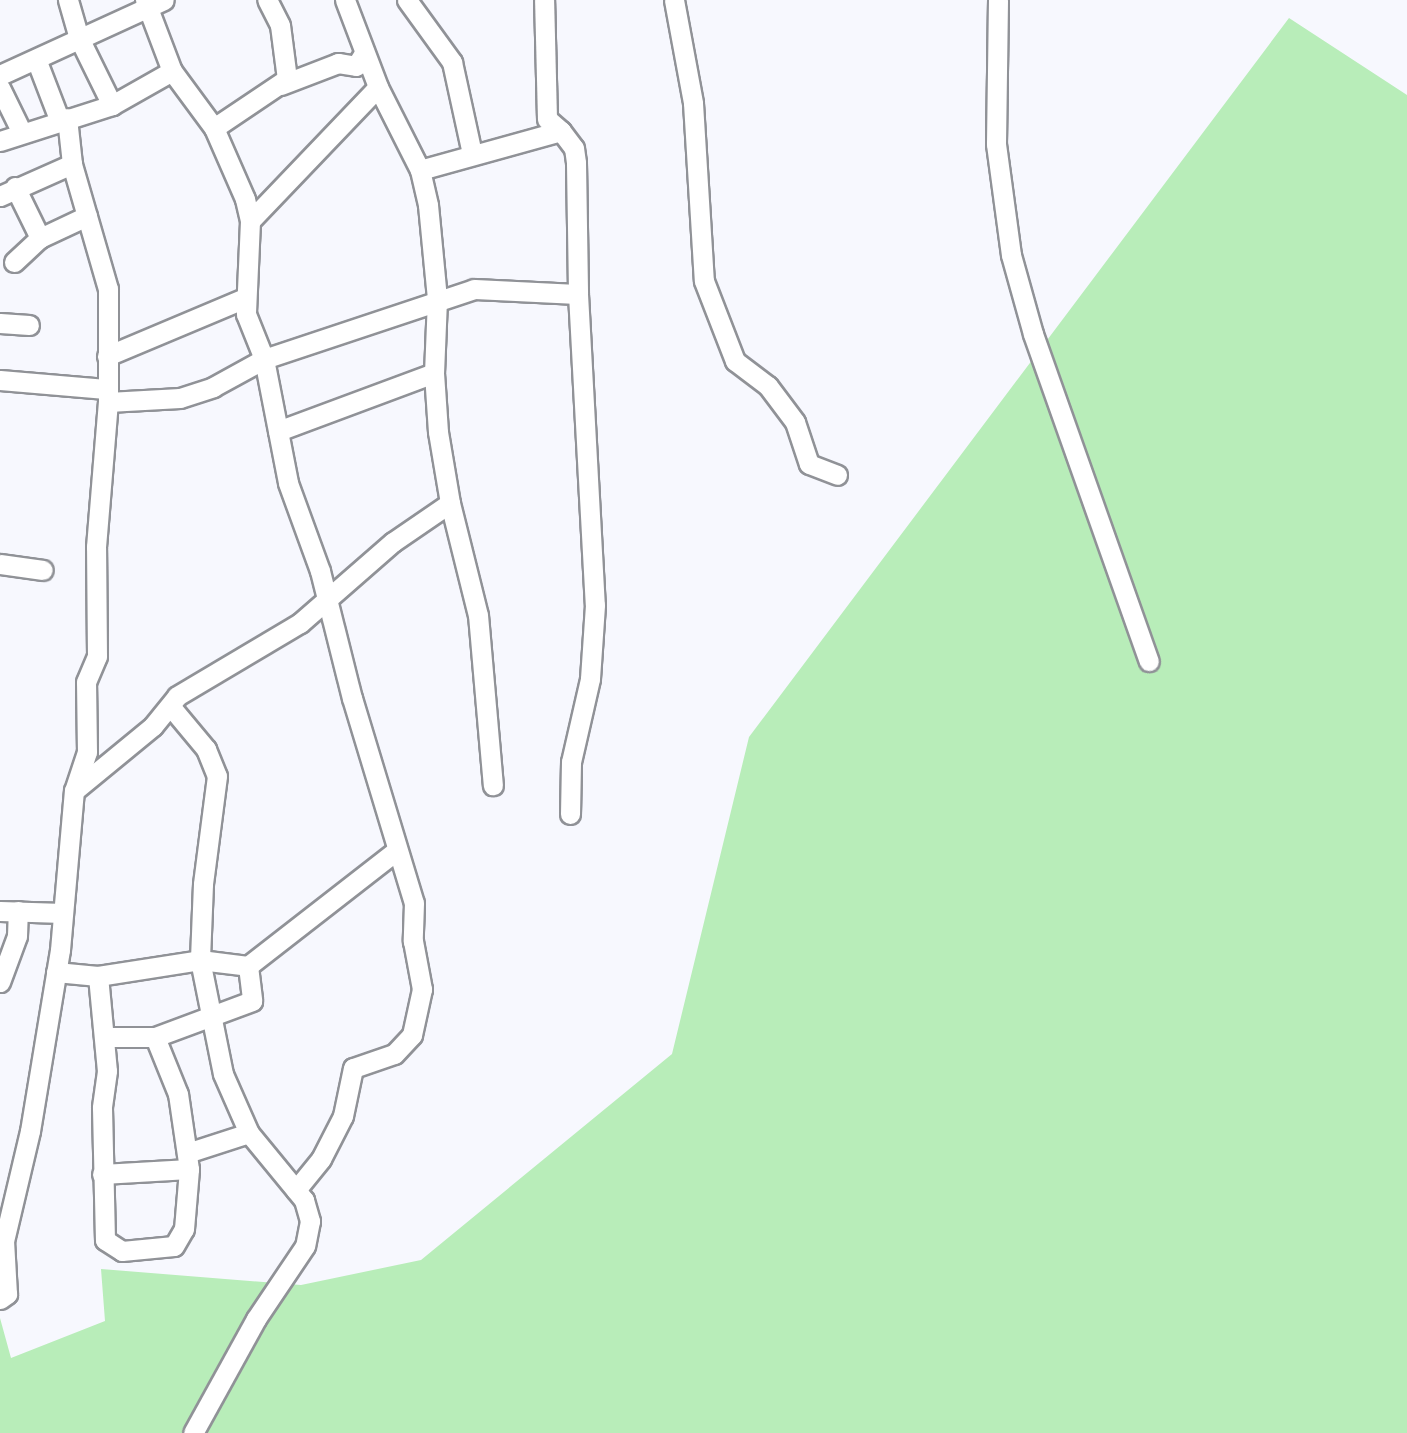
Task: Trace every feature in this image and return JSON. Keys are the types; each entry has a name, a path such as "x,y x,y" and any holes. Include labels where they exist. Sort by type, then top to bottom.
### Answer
{"street":[{"path":"68,0 79,38 112,105"},
{"path":"267,0 280,25 287,75 281,85"},
{"path":"345,0 364,53 419,170 433,235 437,299 434,373 450,503 478,615 493,785"},
{"path":"407,0 452,62 472,155"},
{"path":"544,0 547,119 574,148 576,163 578,294 595,605 590,679 572,762 570,814"},
{"path":"674,0 693,103 704,281 735,361 768,386 788,412 809,464 837,475"},
{"path":"998,0 996,144 1011,255 1033,334 1149,661"},
{"path":"0,75 152,2 172,71 214,128 238,179 250,221 244,298 264,359 288,483 327,597 397,850 415,903 413,942 422,976 412,1035 394,1054 353,1068 343,1116 321,1159 296,1190"},
{"path":"214,128 281,85 338,63 356,66 364,53"},
{"path":"0,1299 7,1294 4,1241 33,1119 56,972 74,791 87,752 86,682 97,656 96,547 107,396 108,289 72,164 63,118 36,59"},
{"path":"0,141 63,118 112,105 172,71"},
{"path":"250,221 379,87"},
{"path":"0,88 22,133"},
{"path":"419,170 561,131"},
{"path":"40,238 8,191 72,164"},
{"path":"15,262 40,238 87,216"},
{"path":"0,380 107,396 180,398 213,387 264,359 437,299 474,289 578,294"},
{"path":"107,356 244,298"},
{"path":"0,323 29,325"},
{"path":"278,431 434,373"},
{"path":"74,791 172,707 177,696 300,623 393,542 450,503"},
{"path":"0,564 43,570"},
{"path":"172,707 206,749 216,776 203,884 200,960 209,1021 223,1074 249,1133 296,1190 310,1221 305,1246 256,1319 193,1433"},
{"path":"56,972 98,976 200,960 248,966 397,850"},
{"path":"0,982 17,936 9,911 63,913"},
{"path":"106,1037 155,1037 209,1021 253,1001 248,966"},
{"path":"98,976 106,1037 102,1174 104,1229 110,1247 122,1251 161,1250 182,1238 188,1161 178,1094 155,1037"},
{"path":"102,1174 188,1161 249,1133"}],"green space":[{"path":"1289,18 1407,95 1407,1433 0,1433 0,1318 11,1358 105,1321 101,1269 301,1285 421,1260 672,1054 749,737"}]}
